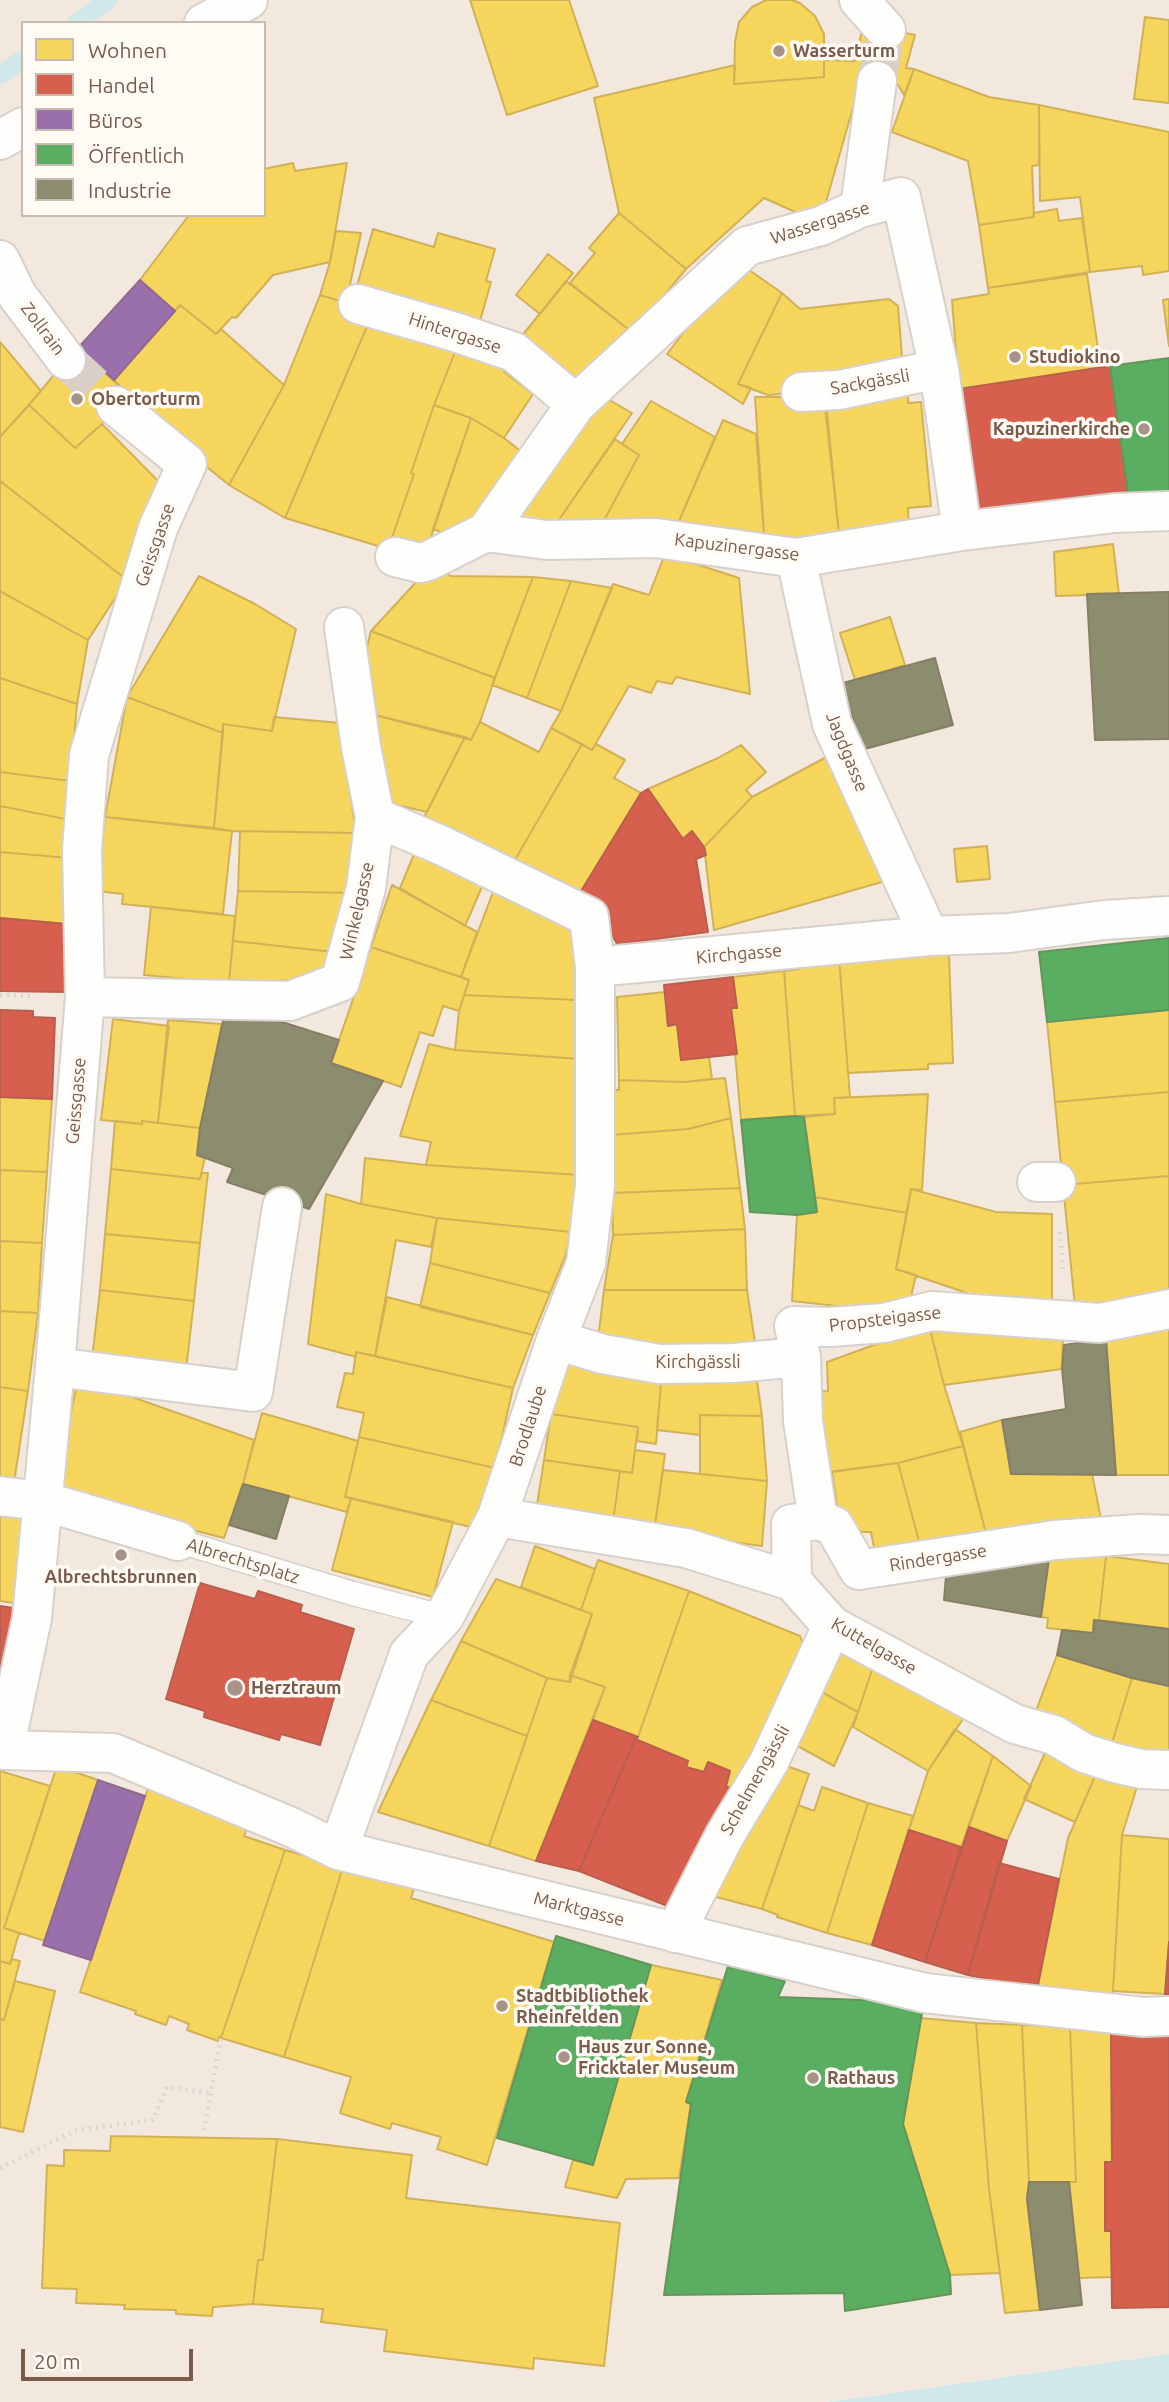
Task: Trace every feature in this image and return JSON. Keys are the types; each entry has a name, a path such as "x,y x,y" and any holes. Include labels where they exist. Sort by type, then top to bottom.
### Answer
{"street":[{"path":"208,21 248,0"},
{"path":"859,0 886,30"},
{"path":"860,208 877,80"},
{"path":"0,140 21,128"},
{"name":"Wassergasse","path":"486,532 576,404 747,246 821,226 860,208 901,197 939,369 962,531"},
{"name":"Zollrain","path":"0,260 17,295 66,360"},
{"name":"Hintergasse","path":"358,304 455,331 513,352 576,404"},
{"name":"Sackgässli","path":"801,393 839,390 939,369"},
{"name":"Geissgasse","path":"2,1752 32,1618 55,1367 85,997 82,850 89,755 158,528 187,464 116,406"},
{"name":"Kapuzinergasse","path":"486,532 547,540 656,538 796,558 962,531 1115,513 1169,511"},
{"path":"394,557 420,563 428,561 486,532"},
{"name":"Jagdgasse","path":"796,558 832,724 929,936"},
{"name":"Winkelgasse","path":"85,997 290,1001 340,982 366,888 376,817 361,747 344,627"},
{"path":"376,817 443,846 589,917 595,967"},
{"name":"Kirchgasse","path":"595,967 929,936 1009,933 1104,920 1169,916"},
{"name":"Brodlaube","path":"338,1850 409,1654 444,1617 497,1517 556,1340 586,1263 594,1185 595,967"},
{"path":"55,1367 253,1392 282,1207"},
{"name":"Propsteigasse","path":"818,1520 803,1421 801,1357 794,1326 830,1327 884,1322 932,1311 1100,1323 1169,1309"},
{"name":"Kirchgässli","path":"556,1340 603,1354 659,1364 734,1363 801,1357"},
{"name":"Albrechtsplatz","path":"0,1496 43,1501 178,1541"},
{"path":"497,1517 686,1548 792,1581 791,1524 818,1520"},
{"name":"Rindergasse","path":"818,1520 834,1526 859,1570 1055,1541 1140,1534 1169,1535"},
{"name":"Kuttelgasse","path":"792,1581 832,1626 1015,1724 1054,1735 1084,1753 1115,1763 1141,1769 1169,1770"},
{"name":"Schelmengässli","path":"676,1933 725,1835 769,1762 832,1626"},
{"name":"Marktgasse","path":"2,1752 113,1753 291,1827 338,1850 925,1993 1144,2017 1169,2016"}],"lane":[{"name":"Albrechtsplatz","path":"178,1541 351,1593 444,1617"}],"path":[{"path":"204,2130 221,2038"},
{"path":"0,2168 77,2130 153,2120 167,2087 210,2093"}],"shaded area":[{"path":"0,0 1169,0 1169,2354 826,2402 0,2402"}],"water":[{"path":"1169,2354 1169,2402 826,2402 842,2400"}],"building: Wohnen":[{"path":"470,0 569,0 598,86 507,115"},
{"name":"Wasserturm","path":"766,0 792,0 800,3 815,16 824,34 824,77 734,84 735,42 739,22 752,7"},
{"path":"1145,17 1169,20 1169,103 1134,99"},
{"path":"864,24 915,35 906,68 914,69 904,95 897,83 862,76 866,55 854,61"},
{"path":"866,55 820,223 764,198 686,269 619,213 594,98 735,65 734,84 824,77 824,60 854,61"},
{"path":"914,69 989,97 1039,105 1039,165 1032,166 1034,217 979,225 968,161 892,132"},
{"path":"1039,105 1169,132 1169,271 1143,275 1142,266 1090,272 1080,197 1040,201"},
{"path":"293,163 295,171 347,163 330,262 273,275 236,318 232,317 216,334 180,305 175,311 140,280 187,217 266,217 266,169"},
{"path":"1057,209 1059,221 1082,218 1090,272 988,288 979,225 1034,217 1033,213"},
{"path":"619,213 686,269 633,333 570,283 595,253 589,248"},
{"path":"373,229 434,247 438,233 495,249 486,281 491,282 477,332 354,297"},
{"path":"336,231 361,233 346,303 320,295"},
{"path":"548,254 573,273 540,314 516,295"},
{"path":"742,265 782,293 738,384 751,388 743,404 667,354 729,274"},
{"path":"1087,274 1101,369 959,389 952,300 989,294 988,288"},
{"path":"566,281 633,333 584,396 517,342"},
{"path":"782,293 800,309 889,299 898,306 903,369 793,393 768,395 738,384"},
{"path":"320,295 346,303 371,317 285,518 229,485 284,385"},
{"path":"1169,299 1169,346 1163,300"},
{"path":"180,305 216,334 221,329 284,385 229,485 180,445 114,380"},
{"path":"371,317 459,342 434,405 388,549 285,518"},
{"path":"0,342 41,391 0,437"},
{"path":"459,342 509,364 504,372 533,394 504,438 471,418 434,405"},
{"name":"Obertorturm","path":"78,346 126,393 102,424 75,448 29,405"},
{"path":"599,394 632,413 552,530 511,515"},
{"path":"908,394 908,403 921,402 931,506 908,508 909,528 839,534 826,402"},
{"path":"755,397 824,397 839,534 765,548"},
{"path":"651,401 715,437 673,535 600,528 639,455 622,444"},
{"path":"29,405 75,448 102,424 159,482 127,580 0,481 0,437"},
{"path":"434,405 471,418 423,561 388,549"},
{"path":"471,418 527,456 460,539 433,529"},
{"path":"723,420 756,434 765,548 673,535"},
{"path":"615,439 639,455 600,528 552,530"},
{"path":"0,481 127,580 88,640 0,591"},
{"path":"1113,544 1119,594 1056,596 1054,552"},
{"path":"665,554 739,578 750,694 676,677 672,684 657,681 651,693 629,686 592,750 551,728 561,711 613,584 649,595"},
{"path":"442,565 450,576 533,577 495,678 371,631 418,580"},
{"path":"199,576 255,604 296,629 272,731 223,724 223,733 127,697"},
{"path":"533,577 571,581 527,698 492,685"},
{"path":"571,581 612,588 561,711 527,698"},
{"path":"0,591 88,640 77,704 0,678"},
{"path":"890,617 905,665 855,680 840,633"},
{"path":"371,631 495,678 471,740 363,712 357,688"},
{"path":"0,678 77,704 70,781 0,772"},
{"path":"127,697 223,733 214,828 105,817"},
{"path":"363,712 465,737 427,812 376,800"},
{"path":"274,717 340,723 356,833 232,831 214,828 223,724 272,731"},
{"path":"480,722 539,752 551,728 582,744 512,865 421,823 465,737 471,740"},
{"path":"582,744 592,750 596,744 625,760 614,778 641,793 575,901 512,865"},
{"path":"741,745 766,772 746,790 752,797 704,847 692,831 683,839 648,789"},
{"path":"830,755 889,880 714,930 704,847 752,797"},
{"path":"0,772 70,781 70,820 0,806"},
{"path":"0,806 70,820 69,858 0,852"},
{"path":"105,817 232,831 223,914 122,904 123,894 97,891"},
{"path":"240,831 356,833 356,893 238,891"},
{"path":"987,846 990,879 957,882 954,849"},
{"path":"417,847 485,880 465,926 400,888"},
{"path":"0,852 69,858 67,924 0,918"},
{"path":"392,885 477,932 461,977 371,947"},
{"path":"238,891 356,893 334,952 233,941"},
{"path":"493,892 573,930 577,1000 464,995 469,980 461,977"},
{"path":"151,907 235,916 229,983 144,975"},
{"path":"233,941 334,952 317,979 229,983"},
{"path":"371,947 469,980 459,1011 443,1006 433,1036 420,1032 401,1087 331,1063"},
{"path":"949,954 953,1063 928,1064 928,1069 848,1073 839,959"},
{"path":"839,959 850,1097 834,1098 835,1114 795,1116 784,971 800,969 801,962"},
{"path":"784,971 795,1116 741,1120 731,1008 737,1008 733,977"},
{"path":"665,992 668,1026 677,1024 681,1060 709,1057 712,1079 684,1082 619,1080 617,997"},
{"path":"464,995 577,1000 580,1059 455,1050 459,1011"},
{"path":"1169,1010 1169,1092 1055,1102 1047,1022"},
{"path":"113,1019 169,1026 158,1123 101,1120"},
{"path":"168,1020 222,1024 200,1128 158,1123"},
{"path":"429,1044 455,1050 580,1059 580,1175 426,1165 431,1142 400,1136"},
{"path":"725,1078 731,1118 688,1129 611,1135 615,1090 619,1090 619,1080 684,1082"},
{"path":"1169,1092 1169,1176 1063,1185 1055,1102"},
{"path":"928,1094 922,1190 911,1189 907,1213 815,1197 804,1117 835,1114 834,1098"},
{"path":"0,1097 52,1099 47,1172 0,1170"},
{"path":"731,1118 740,1188 612,1193 611,1135 688,1129"},
{"path":"115,1121 142,1124 142,1121 200,1128 197,1155 205,1157 200,1179 111,1169"},
{"path":"365,1158 426,1165 580,1175 571,1232 437,1218 361,1204"},
{"path":"111,1169 200,1179 202,1173 208,1173 200,1243 105,1234"},
{"path":"0,1170 47,1172 42,1243 0,1241"},
{"path":"1169,1176 1169,1293 1076,1317 1063,1185"},
{"path":"740,1188 745,1229 613,1235 612,1193"},
{"path":"911,1189 996,1212 1052,1214 1052,1310 966,1296 967,1293 896,1269"},
{"path":"326,1194 361,1204 437,1218 431,1247 396,1240 375,1356 356,1352 356,1357 308,1344"},
{"path":"815,1197 907,1213 896,1269 916,1275 907,1314 792,1301 797,1215 817,1212"},
{"path":"437,1218 571,1232 565,1257 550,1293 430,1263"},
{"path":"745,1229 747,1290 604,1290 613,1235"},
{"path":"105,1234 200,1243 194,1301 100,1290"},
{"path":"0,1241 42,1243 38,1313 0,1311"},
{"path":"430,1263 550,1293 533,1335 420,1307"},
{"path":"100,1290 194,1301 186,1370 92,1359"},
{"path":"604,1290 747,1290 757,1356 597,1348"},
{"path":"387,1297 533,1335 513,1388 375,1356"},
{"path":"0,1311 38,1313 28,1391 0,1387"},
{"path":"1169,1318 1169,1475 1116,1475 1106,1339"},
{"path":"929,1325 963,1446 898,1463 820,1473 810,1392 828,1391 827,1362"},
{"path":"929,1325 1063,1328 1062,1369 944,1385"},
{"path":"356,1352 513,1388 495,1468 359,1437 364,1413 337,1407 345,1373 353,1374"},
{"path":"561,1364 662,1371 656,1444 637,1441 638,1427 551,1414"},
{"path":"755,1367 762,1416 700,1415 700,1435 657,1430 662,1371"},
{"path":"78,1378 254,1440 243,1484 224,1538 54,1495"},
{"path":"0,1387 28,1391 13,1489 0,1487"},
{"path":"262,1413 358,1441 345,1497 351,1498 347,1512 243,1484"},
{"path":"551,1414 638,1427 632,1473 544,1460"},
{"path":"700,1415 762,1416 767,1481 700,1474"},
{"path":"1002,1420 1011,1474 1092,1474 1103,1529 988,1541 960,1432"},
{"path":"359,1437 495,1468 479,1529 345,1497"},
{"path":"963,1446 988,1541 923,1556 898,1463"},
{"path":"635,1450 665,1454 654,1532 613,1522 620,1471 632,1473"},
{"path":"544,1460 620,1471 613,1522 536,1512"},
{"path":"898,1463 923,1556 877,1563 871,1532 841,1532 832,1472"},
{"path":"663,1470 767,1481 762,1546 654,1532"},
{"path":"351,1498 453,1522 433,1597 332,1570"},
{"path":"0,1515 26,1519 14,1603 0,1601"},
{"path":"535,1546 595,1569 581,1610 521,1587"},
{"path":"1050,1551 1106,1556 1099,1620 1094,1620 1093,1633 1047,1628 1048,1618 1041,1617"},
{"path":"1106,1556 1169,1564 1169,1629 1099,1620"},
{"path":"598,1560 689,1591 638,1737 593,1720 605,1687 570,1675 592,1614 581,1610"},
{"path":"496,1579 592,1614 570,1682 547,1678 461,1641"},
{"path":"689,1591 800,1636 809,1661 742,1795 726,1786 730,1771 708,1762 704,1772 686,1767 688,1761 635,1739 638,1737"},
{"path":"461,1641 547,1678 527,1736 431,1700"},
{"path":"831,1644 873,1667 858,1712 811,1686"},
{"path":"1057,1655 1132,1678 1107,1759 1034,1716"},
{"path":"873,1667 924,1691 963,1719 928,1771 853,1727"},
{"path":"570,1675 605,1687 536,1861 489,1846 547,1678 570,1682"},
{"path":"1132,1678 1169,1686 1169,1766 1107,1759"},
{"path":"808,1684 858,1712 834,1766 783,1738"},
{"path":"431,1700 527,1736 489,1846 378,1812"},
{"path":"955,1729 993,1756 961,1847 909,1830 928,1771"},
{"path":"1051,1740 1100,1765 1075,1822 1024,1799"},
{"path":"993,1756 1031,1786 1007,1841 969,1827"},
{"path":"773,1761 809,1774 762,1909 705,1894"},
{"path":"1100,1765 1141,1774 1122,1835 1112,1996 1037,1990 1068,1838"},
{"path":"57,1766 98,1780 45,1941 4,1928"},
{"path":"0,1771 50,1786 4,1928 19,1933 10,1964 0,1961"},
{"path":"149,1785 250,1819 244,1836 285,1850 218,2041 187,2030 189,2024 169,2016 166,2025 135,2014 136,2011 80,1992"},
{"path":"822,1787 868,1803 827,1933 777,1917 778,1915 762,1909 798,1805 814,1811"},
{"path":"868,1803 913,1816 872,1945 827,1933"},
{"path":"1122,1835 1169,1839 1169,1942 1165,1994 1113,1991"},
{"path":"285,1850 343,1867 284,2057 221,2038"},
{"path":"343,1867 414,1889 411,1898 554,1942 487,2165 437,2149 441,2137 392,2123 390,2129 340,2113 351,2077 284,2057"},
{"path":"12,1959 20,1961 4,2020 0,2019 0,1961 10,1964"},
{"path":"651,1965 722,1980 686,2102 691,2104 679,2178 626,2179 617,2198 565,2187 573,2160 593,2165"},
{"path":"15,1981 55,1991 23,2132 0,2127 0,2019 4,2020"},
{"path":"920,2018 976,2023 989,2189 1000,2273 950,2275 903,2124"},
{"path":"976,2023 1022,2025 1029,2182 1027,2199 1040,2310 1005,2313 989,2189"},
{"path":"1022,2025 1070,2026 1076,2182 1029,2182"},
{"path":"1070,2026 1111,2028 1112,2162 1105,2162 1105,2231 1111,2231 1112,2277 1079,2278 1069,2182 1076,2182"},
{"path":"111,2136 277,2139 263,2260 258,2260 253,2304 213,2307 212,2316 176,2314 176,2310 124,2309 125,2305 76,2303 77,2289 42,2288 47,2165 64,2166 64,2150 110,2151"},
{"path":"277,2139 412,2155 406,2198 620,2223 604,2366 534,2358 533,2369 384,2351 387,2330 321,2322 323,2309 253,2304 258,2260 263,2260"}],"building: Handel":[{"path":"1110,366 1128,493 978,515 959,389"},
{"path":"648,789 683,839 692,831 704,847 706,855 696,859 708,932 617,944 601,913 575,901 641,793"},
{"path":"0,918 67,924 66,992 0,991"},
{"path":"733,977 737,1008 731,1008 737,1054 681,1060 677,1024 668,1026 664,985"},
{"path":"0,1010 33,1011 33,1017 55,1018 52,1099 0,1097"},
{"path":"200,1583 255,1599 258,1591 302,1605 300,1612 354,1629 320,1745 281,1734 279,1740 204,1717 205,1711 166,1699"},
{"path":"0,1606 14,1608 0,1691"},
{"path":"593,1720 638,1737 579,1871 536,1861"},
{"path":"635,1739 688,1761 686,1767 704,1772 708,1762 730,1771 726,1786 742,1795 675,1909 579,1871"},
{"path":"969,1827 1007,1841 968,1975 925,1962"},
{"path":"909,1830 961,1847 925,1962 872,1945"},
{"path":"999,1863 1059,1879 1037,1990 968,1975"},
{"path":"1169,1942 1169,1994 1165,1994"},
{"path":"1169,2027 1169,2307 1112,2308 1111,2231 1105,2231 1105,2162 1112,2162 1111,2028"}],"building: Büros":[{"path":"140,280 175,311 114,380 78,348"},
{"path":"98,1780 145,1796 91,1960 43,1945"}],"building: Öffentlich":[{"name":"Kapuzinerkirche","path":"1169,358 1169,498 1120,505 1118,494 1128,493 1110,366"},
{"path":"1169,938 1169,1010 1047,1022 1039,952"},
{"path":"804,1117 817,1212 797,1215 750,1212 741,1120"},
{"path":"556,1936 651,1965 593,2165 497,2138"},
{"path":"728,1966 785,1981 778,1997 892,2001 923,2008 903,2124 950,2275 951,2294 845,2311 844,2293 664,2295 691,2104 686,2102"}],"building: Industrie":[{"path":"1169,592 1169,739 1095,740 1087,594"},
{"path":"935,658 953,725 861,750 843,683"},
{"path":"224,1016 282,1022 339,1040 331,1063 383,1081 309,1209 227,1182 233,1168 197,1155 200,1128"},
{"path":"1106,1339 1116,1475 1011,1474 1002,1420 1066,1409 1062,1369 1064,1345"},
{"path":"243,1484 289,1496 276,1539 229,1525"},
{"path":"1050,1551 1041,1617 944,1600 946,1576"},
{"path":"1094,1620 1169,1629 1169,1686 1132,1678 1057,1655 1062,1630 1093,1633"},
{"path":"1029,2182 1069,2182 1082,2305 1040,2310 1027,2199"}],"waterway":[{"path":"79,21 108,0"},
{"path":"0,75 21,60"}],"tunnel":[{"path":"877,81 886,30"},
{"path":"66,360 116,406"}],"place":[{"name":"Wasserturm","path":"779,51"},
{"name":"Studiokino","path":"1015,357"},
{"name":"Obertorturm","path":"77,399"},
{"name":"Kapuzinerkirche","path":"1144,429"},
{"name":"Albrechtsbrunnen","path":"121,1555"},
{"name":"Herztraum","path":"235,1688"},
{"name":"Stadtbibliothek Rheinfelden","path":"502,2006"},
{"name":"Haus zur Sonne, Fricktaler Museum","path":"564,2057"},
{"name":"Rathaus","path":"813,2078"}]}
